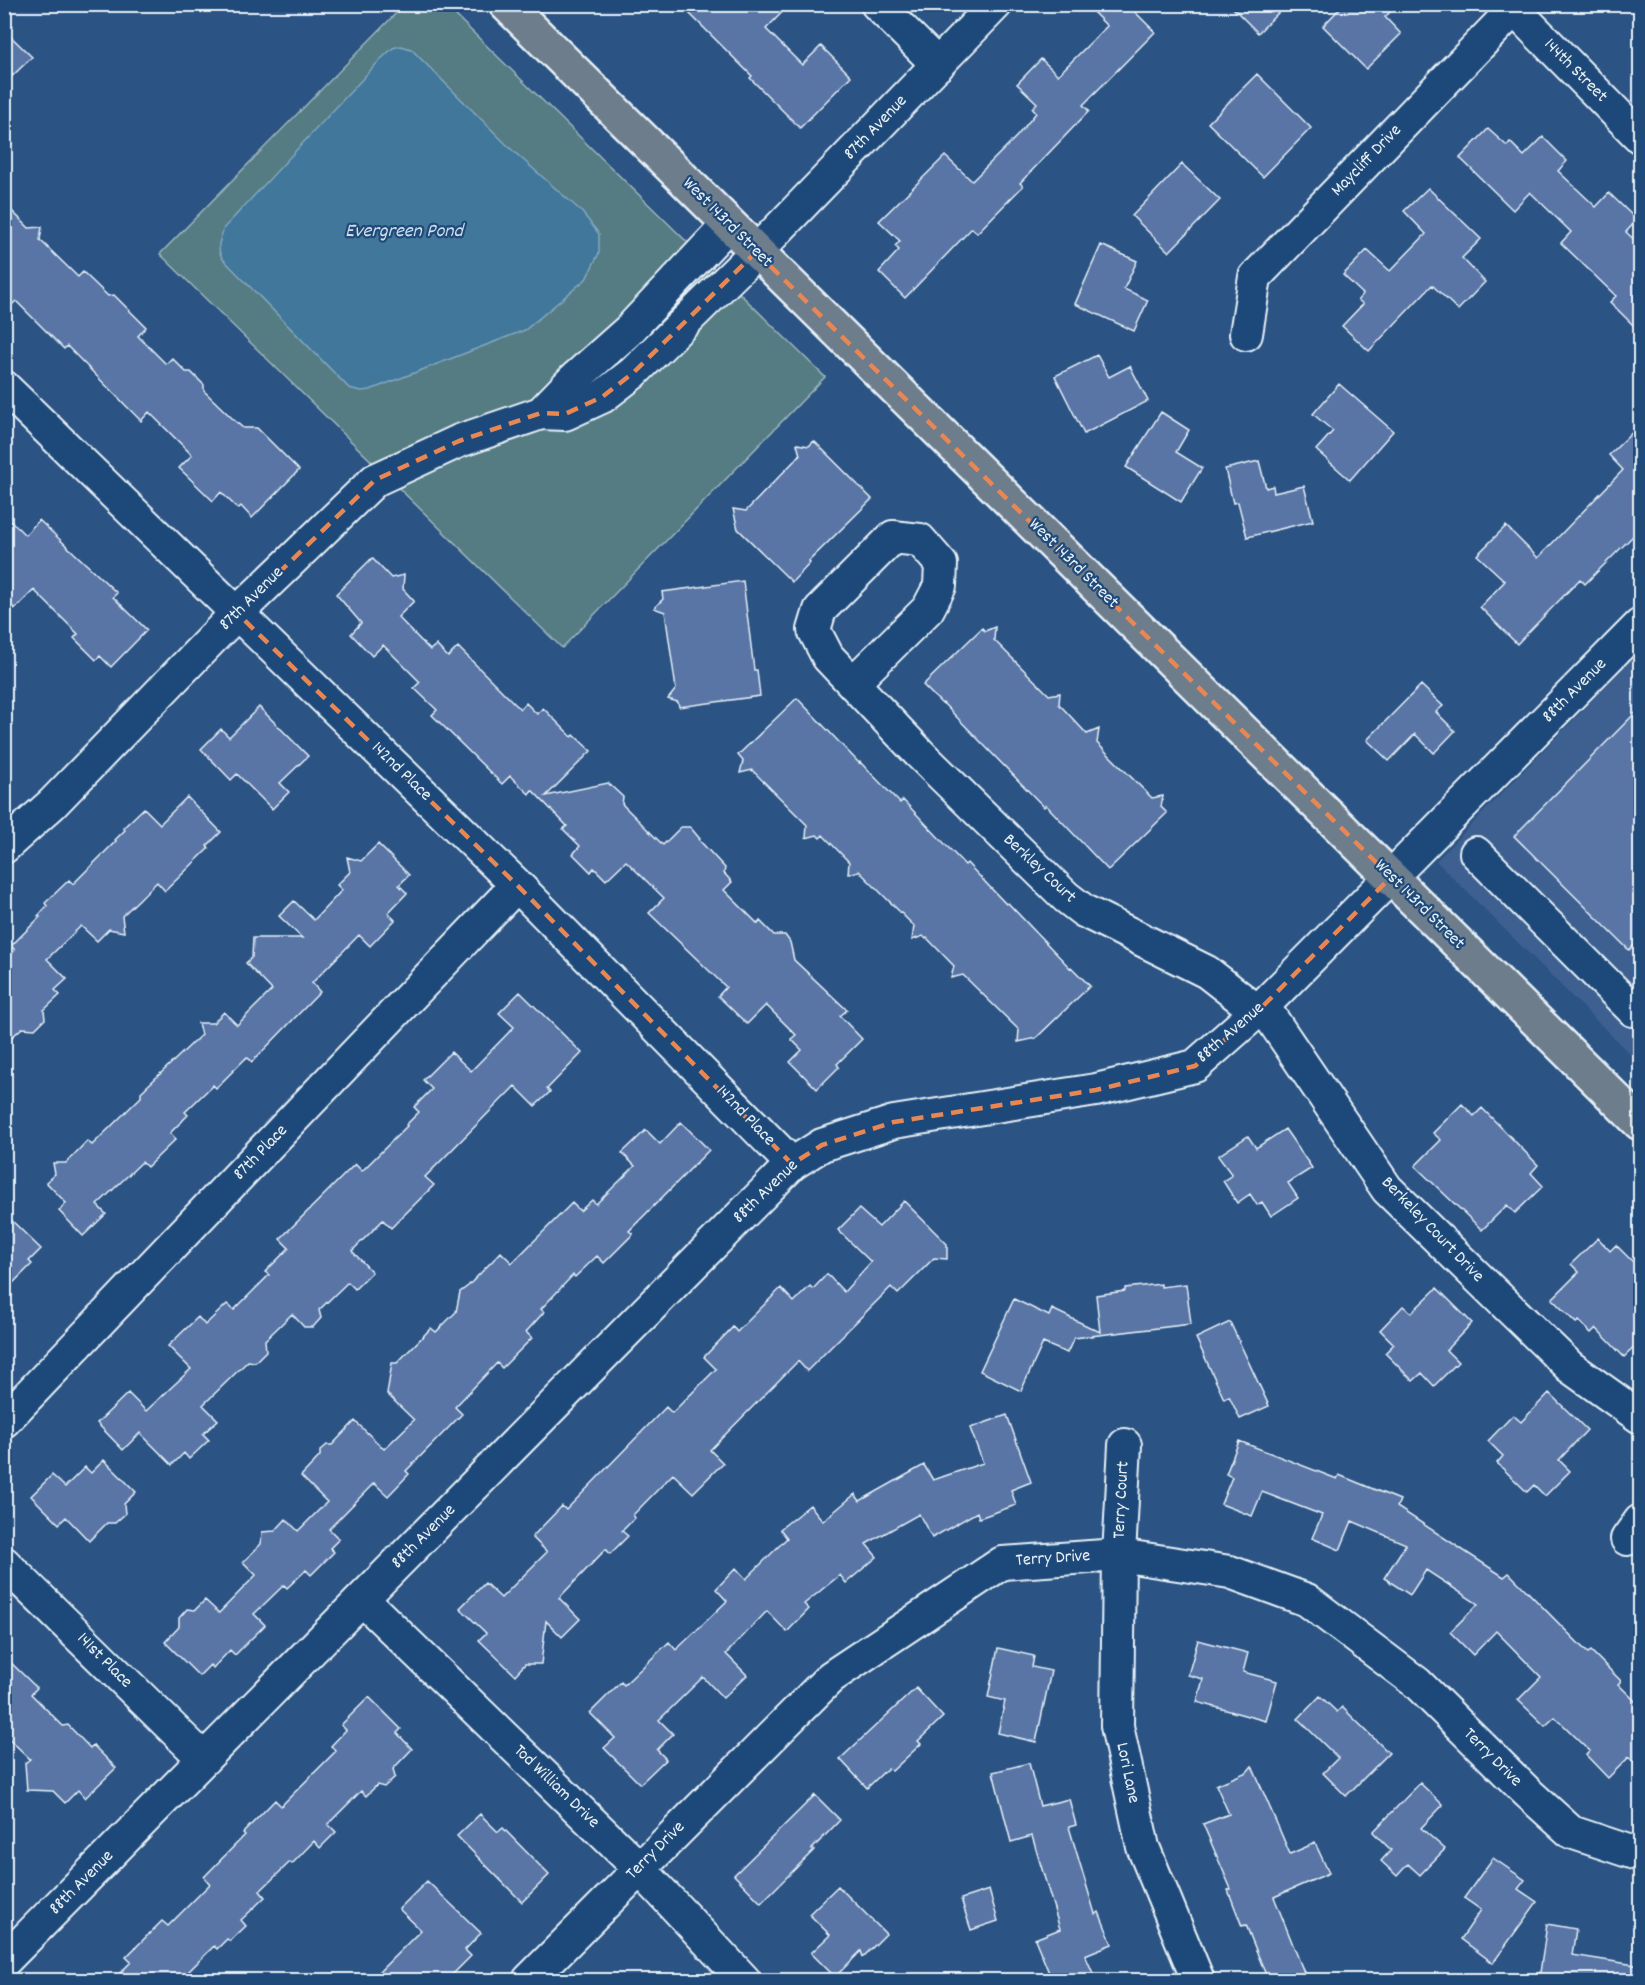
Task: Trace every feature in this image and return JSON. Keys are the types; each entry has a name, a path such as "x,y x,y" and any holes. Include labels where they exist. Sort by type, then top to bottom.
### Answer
{"main road":[{"name":"West 143rd Street","path":"506,4 1641,1123"}],"street":[{"path":"877,4 938,65"},
{"name":"87th Avenue","path":"4,847 52,804 237,613 375,480 459,441 541,413 565,414 602,397 633,373 756,252 996,4"},
{"name":"144th Street","path":"1514,6 1641,137"},
{"name":"Maycliff Drive","path":"1246,334 1255,277 1514,6"},
{"path":"541,413 573,380 627,331 729,224"},
{"name":"142nd Place","path":"4,387 517,885 792,1164"},
{"name":"Berkley Court","path":"853,683 928,609 940,586 941,564 920,540 893,537 820,610 814,630 828,657 919,753 1066,897 1084,911 1207,972 1260,1009"},
{"name":"88th Avenue","path":"4,1961 792,1164 822,1145 894,1122 1096,1090 1195,1066 1260,1009 1641,625"},
{"path":"1476,853 1638,1010"},
{"name":"87th Place","path":"4,1421 517,885"},
{"name":"Berkeley Court Drive","path":"1260,1009 1387,1189 1570,1367 1641,1417"},
{"name":"Terry Court","path":"1119,1555 1125,1445"},
{"name":"Terry Drive","path":"529,1980 831,1677 1002,1563 1119,1555 1230,1572 1307,1600 1417,1683 1527,1792 1571,1832 1641,1855"},
{"name":"Lori Lane","path":"1119,1555 1117,1726 1143,1847 1198,1980"},
{"name":"141st Place","path":"4,1563 204,1759"},
{"name":"Tod William Drive","path":"363,1599 639,1868 744,1980"}],"highlighted area":[{"path":"756,252 1391,877 1263,1006 1195,1066 1096,1090 894,1122 822,1145 792,1164 517,885 237,613 375,480 459,441 541,413 565,414 602,397 633,373"}],"shaded area":[{"path":"1640,651 1640,1064 1436,861"}],"green space":[{"path":"404,5 445,5 825,377 562,648 160,254"}],"water":[{"name":"Evergreen Pond","path":"401,46 411,49 512,150 581,211 599,234 599,253 586,279 525,330 370,390 361,391 349,388 222,258 219,243 224,228 380,60 393,48"}],"building":[{"path":"680,4 790,4 766,29 802,65 821,46 851,76 800,128"},
{"path":"1085,4 1127,4 1155,32 1083,105 1089,111 1020,183 1023,186 977,233 972,228 905,298 879,272 899,250 895,246 900,241 879,221 945,156 972,181 1017,136 1036,113 1032,108 1037,103 1017,84 1041,59 1058,75 1107,26"},
{"path":"1229,4 1287,4 1258,33"},
{"path":"1344,4 1398,4 1385,17 1401,34 1366,69 1323,26"},
{"path":"4,30 32,57 4,84"},
{"path":"1257,74 1311,128 1263,177 1208,123"},
{"path":"1488,129 1507,146 1510,142 1524,156 1543,137 1567,161 1558,171 1596,207 1609,193 1637,220 1626,232 1641,246 1641,333 1610,302 1616,296 1561,243 1571,232 1530,192 1513,210 1460,158"},
{"path":"1182,164 1220,200 1169,252 1132,216"},
{"path":"1428,188 1481,239 1462,258 1485,282 1458,310 1432,285 1369,351 1342,326 1363,304 1358,300 1363,294 1343,275 1367,250 1390,271 1426,234 1404,211"},
{"path":"4,203 29,228 42,227 40,240 78,277 83,272 108,296 114,295 146,327 138,336 166,364 172,358 186,372 191,372 204,385 204,391 234,420 243,428 257,428 299,470 252,518 241,506 238,509 221,492 213,501 179,468 192,455 149,412 141,421 67,346 64,349 16,301 4,312"},
{"path":"1101,245 1137,261 1124,289 1148,300 1134,331 1075,304"},
{"path":"1097,355 1109,377 1130,366 1148,401 1084,434 1055,376"},
{"path":"1339,384 1393,431 1350,480 1316,450 1333,431 1313,414"},
{"path":"1161,412 1189,430 1176,452 1202,468 1181,502 1126,467"},
{"path":"1641,424 1641,528 1585,584 1580,579 1517,644 1480,607 1505,581 1477,555 1506,526 1538,558 1623,470 1609,455"},
{"path":"814,441 872,499 809,561 810,563 792,582 738,529 733,509 746,511 800,455 797,444 809,446"},
{"path":"1259,461 1266,488 1273,486 1274,493 1304,486 1313,521 1247,537 1238,502 1233,503 1225,469"},
{"path":"4,514 25,535 39,520 117,593 113,597 147,630 111,667 100,656 96,660 74,638 78,634 34,590 15,609 4,598"},
{"path":"372,558 391,578 404,575 403,589 414,601 398,617 430,650 436,645 448,657 458,647 520,709 526,703 537,714 543,708 572,737 574,735 591,751 546,796 608,783 623,797 622,804 663,845 681,827 690,827 725,868 724,873 732,882 724,890 758,924 760,921 774,935 785,935 790,942 794,960 847,1010 840,1016 862,1039 837,1064 839,1067 817,1089 790,1062 802,1050 791,1039 796,1035 766,1005 747,1024 718,996 726,987 649,913 664,898 626,861 606,880 594,868 591,872 573,854 580,846 563,829 567,826 532,790 529,794 510,776 502,784 432,715 437,710 414,688 420,682 383,645 372,656 351,634 361,623 336,594"},
{"path":"743,581 754,670 757,670 760,696 679,707 678,702 668,699 676,689 665,612 654,608 663,599 662,592"},
{"path":"995,627 994,640 1049,695 1060,693 1059,704 1087,734 1099,729 1097,743 1152,798 1163,796 1161,807 1167,813 1108,870 1046,805 1044,807 923,685 982,628 985,631"},
{"path":"1421,685 1443,706 1436,712 1455,731 1434,753 1415,734 1389,761 1367,740"},
{"path":"797,698 859,763 900,803 903,800 965,865 967,863 1090,986 1036,1038 1018,1042 1019,1030 963,975 951,978 954,966 927,938 923,936 912,940 914,926 859,871 848,874 849,862 823,835 820,838 817,835 806,838 807,825 752,770 740,773 743,761 738,755"},
{"path":"259,707 308,756 280,783 289,792 272,809 237,774 231,780 201,749 221,729 229,737"},
{"path":"1641,707 1641,939 1629,950 1514,836"},
{"path":"187,797 221,832 207,846 209,848 165,891 157,882 122,916 124,932 109,929 97,941 81,926 47,959 67,979 55,990 60,995 44,1010 45,1019 35,1029 22,1028 4,1044 4,962 15,950 11,946 40,917 38,916 47,906 45,903 69,880 73,884 116,841 125,830 123,828 144,808 160,824"},
{"path":"378,844 409,875 399,885 407,893 388,913 395,920 370,946 359,935 312,983 320,992 252,1062 247,1057 216,1088 213,1085 185,1112 188,1115 170,1133 176,1139 147,1167 142,1162 97,1205 106,1214 83,1236 59,1211 66,1203 46,1182 55,1174 53,1163 66,1163 87,1141 92,1145 141,1097 141,1092 201,1035 198,1023 213,1023 224,1012 237,1025 272,990 246,963 252,957 253,938 302,938 279,916 294,901 314,920 342,890 337,885 350,872 347,857 361,861"},
{"path":"520,992 582,1053 547,1089 550,1092 535,1106 515,1086 425,1177 434,1185 391,1228 383,1220 352,1251 372,1272 355,1289 348,1282 319,1310 321,1318 313,1327 304,1327 292,1314 265,1340 266,1351 255,1362 248,1361 203,1405 218,1420 203,1434 209,1440 189,1459 184,1453 172,1465 140,1433 123,1450 97,1423 128,1393 146,1411 191,1369 168,1346 198,1317 205,1325 227,1304 234,1310 269,1275 265,1272 289,1248 280,1239 355,1164 362,1171 419,1112 414,1107 432,1089 423,1080 451,1052 471,1071 514,1027 499,1013"},
{"path":"1462,1104 1474,1116 1482,1108 1538,1165 1531,1173 1543,1186 1515,1213 1507,1205 1482,1230 1415,1166 1441,1140 1433,1133"},
{"path":"681,1122 709,1150 629,1231 633,1234 604,1263 597,1256 575,1277 573,1275 541,1309 544,1312 526,1332 532,1338 502,1368 497,1363 455,1407 462,1414 406,1471 409,1474 388,1496 374,1483 329,1529 339,1539 330,1548 334,1552 311,1575 306,1570 287,1588 284,1585 254,1614 265,1625 235,1655 230,1650 213,1668 210,1665 199,1676 165,1642 179,1627 179,1618 187,1609 195,1610 205,1600 219,1613 256,1575 243,1562 261,1544 262,1532 275,1531 286,1519 298,1531 327,1502 301,1476 320,1456 320,1451 327,1445 332,1445 355,1421 384,1449 414,1420 387,1394 392,1363 397,1363 431,1328 436,1332 456,1312 460,1292 501,1252 512,1263 572,1203 580,1211 592,1200 596,1204 635,1166 622,1153 646,1130 660,1144"},
{"path":"1285,1129 1312,1168 1288,1183 1298,1198 1271,1216 1262,1202 1257,1205 1250,1194 1237,1203 1223,1181 1232,1175 1218,1156 1248,1136 1256,1148"},
{"path":"904,1201 947,1244 947,1259 934,1258 898,1294 891,1287 807,1371 798,1361 710,1450 723,1463 693,1493 673,1474 633,1515 635,1518 622,1531 628,1536 610,1554 606,1549 559,1598 580,1619 562,1637 546,1621 541,1664 525,1664 515,1675 479,1640 486,1633 460,1608 485,1583 501,1598 547,1552 532,1537 562,1506 566,1510 666,1407 672,1413 716,1369 704,1357 733,1327 737,1332 781,1288 794,1302 810,1286 813,1289 827,1274 844,1292 871,1262 838,1230 859,1209 879,1227"},
{"path":"4,1213 41,1249 29,1261 32,1264 4,1292"},
{"path":"1598,1238 1610,1251 1616,1245 1641,1270 1641,1341 1624,1357 1596,1328 1591,1333 1579,1321 1576,1323 1552,1299 1579,1272 1571,1264"},
{"path":"1161,1284 1161,1287 1186,1284 1191,1324 1074,1338 1067,1353 1043,1343 1021,1391 980,1371 1014,1299 1049,1316 1052,1309 1100,1332 1096,1295 1125,1291 1125,1288"},
{"path":"1437,1288 1472,1323 1446,1350 1458,1362 1434,1386 1422,1373 1413,1381 1385,1353 1394,1344 1380,1330 1403,1306 1411,1313"},
{"path":"1230,1322 1269,1406 1240,1419 1229,1396 1224,1399 1196,1338"},
{"path":"1549,1393 1587,1430 1559,1460 1570,1471 1545,1496 1534,1485 1527,1492 1497,1463 1503,1456 1488,1441 1513,1415 1521,1422"},
{"path":"1007,1415 1031,1482 1011,1490 1016,1505 979,1518 977,1512 932,1538 919,1514 866,1544 877,1557 846,1583 840,1575 804,1604 809,1609 787,1632 767,1611 726,1654 747,1675 723,1698 703,1677 659,1720 673,1734 657,1750 666,1759 640,1784 604,1748 615,1738 590,1713 621,1682 624,1685 669,1642 676,1650 727,1601 716,1589 736,1568 746,1579 787,1538 780,1529 810,1505 823,1521 855,1494 860,1501 924,1465 933,1480 983,1463 970,1428"},
{"path":"1239,1441 1337,1479 1339,1475 1400,1500 1397,1507 1504,1577 1509,1573 1588,1653 1591,1651 1621,1681 1618,1684 1641,1707 1641,1769 1629,1757 1608,1778 1586,1755 1590,1751 1555,1717 1545,1726 1518,1700 1541,1677 1496,1631 1473,1655 1450,1632 1478,1604 1426,1570 1410,1595 1384,1578 1406,1544 1352,1521 1340,1550 1312,1538 1322,1515 1262,1492 1252,1516 1221,1504 1232,1477 1226,1474"},
{"path":"104,1460 136,1492 124,1504 125,1514 115,1523 107,1523 89,1541 66,1517 59,1524 31,1496 52,1475 65,1487 85,1467 91,1473"},
{"path":"1198,1640 1248,1653 1243,1672 1277,1681 1266,1721 1197,1702 1203,1679 1188,1675"},
{"path":"998,1648 1034,1656 1032,1667 1051,1671 1036,1742 998,1733 1005,1701 988,1697"},
{"path":"4,1656 37,1688 31,1694 63,1726 68,1725 90,1748 93,1745 116,1768 85,1798 78,1790 65,1803 53,1791 27,1790 25,1763 30,1759 4,1734"},
{"path":"916,1688 943,1717 918,1741 921,1744 892,1771 888,1768 867,1788 840,1759"},
{"path":"1320,1696 1337,1712 1342,1707 1389,1753 1346,1796 1323,1773 1338,1758 1298,1719"},
{"path":"369,1697 401,1729 397,1733 412,1749 393,1769 395,1777 384,1787 377,1785 366,1796 361,1791 328,1824 336,1832 320,1848 314,1841 292,1864 290,1862 260,1891 265,1897 241,1920 246,1926 230,1941 227,1939 217,1949 214,1946 180,1980 113,1980 131,1962 126,1957 162,1921 168,1926 210,1884 204,1877 275,1800 281,1806 336,1751 331,1746 346,1730 341,1725"},
{"path":"1029,1763 1040,1806 1069,1799 1076,1825 1069,1827 1095,1914 1099,1912 1112,1944 1085,1955 1096,1980 1052,1980 1035,1939 1060,1929 1032,1836 1011,1842 993,1772"},
{"path":"1252,1766 1290,1854 1315,1843 1329,1873 1274,1897 1307,1980 1268,1980 1246,1925 1242,1926 1228,1890 1231,1889 1203,1824 1229,1814 1216,1785 1247,1772"},
{"path":"1420,1783 1443,1805 1421,1828 1445,1849 1420,1875 1408,1864 1397,1876 1381,1861 1391,1850 1373,1832"},
{"path":"815,1795 840,1820 812,1849 814,1850 761,1903 734,1875"},
{"path":"480,1814 498,1832 503,1828 549,1875 522,1902 457,1836"},
{"path":"1493,1858 1525,1880 1518,1889 1537,1902 1493,1963 1461,1939 1481,1910 1464,1898"},
{"path":"427,1881 481,1933 465,1950 471,1956 447,1980 371,1980 421,1930 399,1909"},
{"path":"838,1886 886,1934 863,1957 861,1951 835,1977 811,1953 830,1935 809,1914"},
{"path":"989,1890 998,1921 971,1930 961,1899"},
{"path":"1547,1924 1576,1929 1572,1955 1641,1966 1641,1980 1539,1980"}]}
